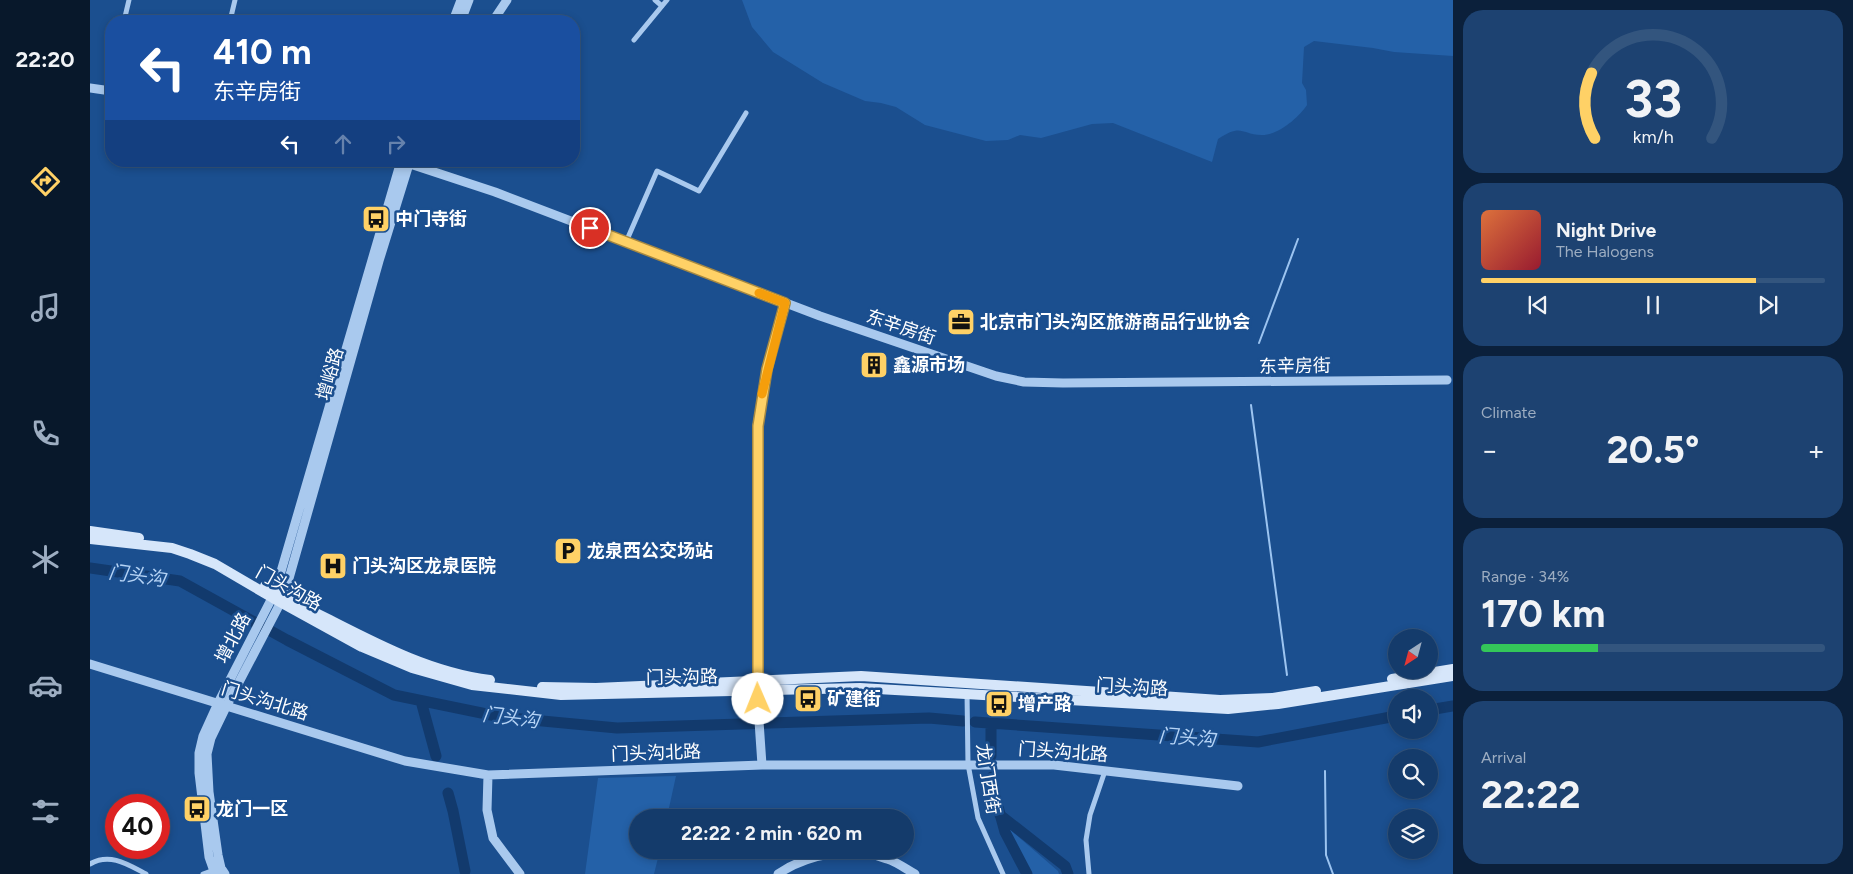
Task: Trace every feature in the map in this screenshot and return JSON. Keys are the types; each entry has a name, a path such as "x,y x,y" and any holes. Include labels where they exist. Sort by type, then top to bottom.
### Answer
{"main road":[{"name":"门头沟路","path":"90,531 174,543 223,562 362,647 412,668 472,685 561,696 758,695 860,688 967,689 1220,700 1273,698 1453,669"},
{"name":"门头沟路","path":"90,539 157,546 190,554 215,564 278,597 416,661 475,678 544,687 596,688 861,676 967,689 1228,709 1278,704 1453,676"}],"street":[{"path":"125,15 129,0"},
{"path":"231,15 235,0"},
{"path":"455,15 461,0"},
{"path":"463,15 469,0"},
{"path":"497,15 507,0"},
{"path":"655,0 662,6"},
{"path":"634,40 668,0"},
{"path":"90,88 105,90"},
{"path":"626,242 657,171 700,191 746,113"},
{"name":"增峪路","path":"278,597 403,167"},
{"name":"东辛房街","path":"419,167 495,192 785,303 947,360 996,376 1024,382 1241,383 1447,380"},
{"path":"762,765 758,695 758,426 767,369 785,303"},
{"name":"增北路","path":"219,872 209,792 207,754 222,705 278,597"},
{"name":"门头沟北路","path":"90,664 406,761 488,775 762,765 1054,765 1238,786"},
{"name":"龙门西街","path":"967,689 968,764 978,818 1003,874"},
{"path":"1089,874 1086,840 1090,815 1105,771"},
{"path":"488,775 486,810 493,838 520,874"},
{"path":"778,874 808,860 838,851 886,858 915,874"},
{"path":"90,864 109,858 124,862 146,874"},
{"path":"203,874 219,872"}],"shaded area":[{"path":"742,0 1453,0 1453,56 1394,52 1314,41 1304,47 1302,83 1306,90 1307,105 1303,110 1294,120 1275,132 1262,135 1237,130 1226,134 1218,139 1212,162 1113,123 1092,124 1041,138 1020,135 1008,140 986,141 925,125 896,107 865,101 823,83 773,52 752,27"},
{"path":"676,776 669,809 629,809 629,859 658,859 654,874 585,874 598,778"},
{"path":"1007,827 1058,871 1059,874 1032,874"}],"waterway":[{"path":"1259,343 1298,239"},
{"path":"1251,405 1287,675"},
{"name":"门头沟","path":"90,568 180,581 287,640 394,695 501,717 617,728 929,718 963,721"},
{"path":"421,701 436,756"},
{"name":"门头沟","path":"1438,708 1453,706"},
{"name":"门头沟","path":"975,722 1258,742 1388,718"},
{"path":"991,723 991,756"},
{"path":"1325,771 1326,855 1333,874"},
{"path":"992,777 992,785 1005,832 1027,874"},
{"path":"448,793 465,871"},
{"path":"1000,815 1065,866 1068,874"}],"slow traffic":[{"path":"759,293 785,303 762,394"}],"place":[{"name":"中门寺街","path":"376,219"},
{"name":"北京市门头沟区旅游商品行业协会","path":"961,322"},
{"name":"鑫源市场","path":"874,365"},
{"name":"龙泉西公交场站","path":"568,551"},
{"name":"门头沟区龙泉医院","path":"333,566"},
{"name":"矿建街","path":"808,699"},
{"name":"增产路","path":"999,704"},
{"name":"龙门一区","path":"197,809"}],"route":[{"path":"590,228 785,303 767,369 758,426 758,699"}]}
